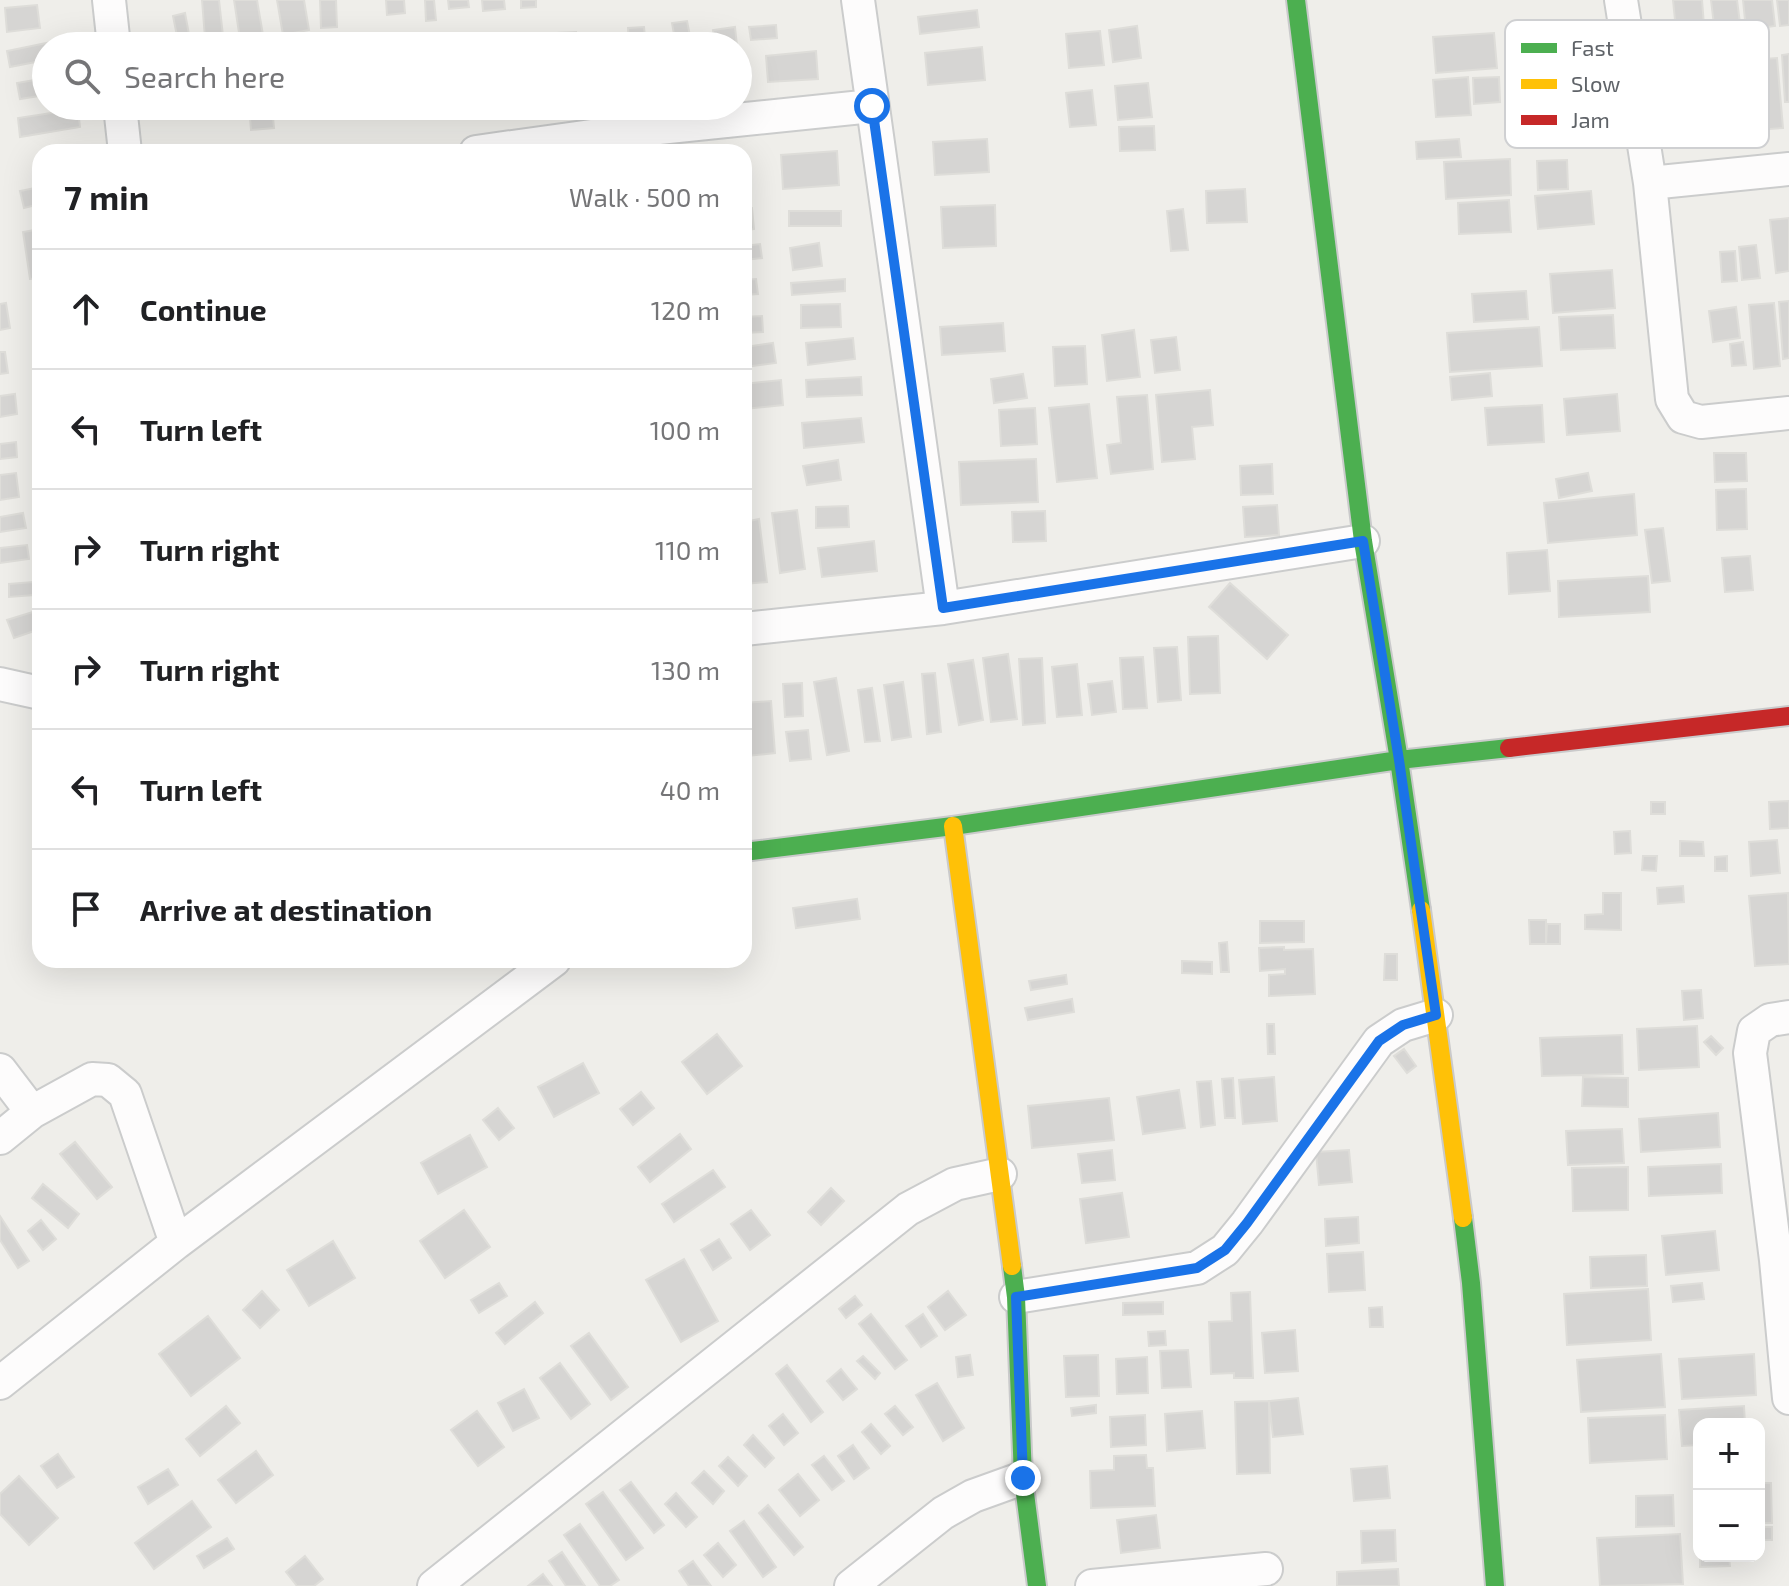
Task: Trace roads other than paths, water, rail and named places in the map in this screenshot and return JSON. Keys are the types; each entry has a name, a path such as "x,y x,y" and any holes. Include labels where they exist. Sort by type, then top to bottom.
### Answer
{"street":[{"path":"109,0 112,32"},
{"path":"858,0 943,608"},
{"path":"1296,0 1363,541 1399,760 1471,1283 1495,1586"},
{"path":"1621,0 1624,20"},
{"path":"592,144 872,106"},
{"path":"122,120 124,144"},
{"path":"1644,148 1672,399 1683,417 1701,422 1789,413"},
{"path":"1650,183 1789,169"},
{"path":"752,628 943,608 1363,541"},
{"path":"0,684 32,691"},
{"path":"752,851 953,826 1399,760 1789,716"},
{"path":"953,826 1016,1297 1023,1478 1037,1586"},
{"path":"0,1383 176,1243 543,968"},
{"path":"1016,1297 1197,1268 1225,1250 1379,1041 1403,1025 1436,1015"},
{"path":"1789,1017 1770,1020 1754,1031 1750,1053 1783,1259 1789,1398"},
{"path":"0,1070 32,1112"},
{"path":"0,1138 32,1112 92,1079 108,1080 125,1094 176,1243"},
{"path":"434,1586 908,1209 955,1184 1000,1174"},
{"path":"851,1586 943,1513 973,1496 1023,1478"},
{"path":"1092,1586 1266,1569"}]}
